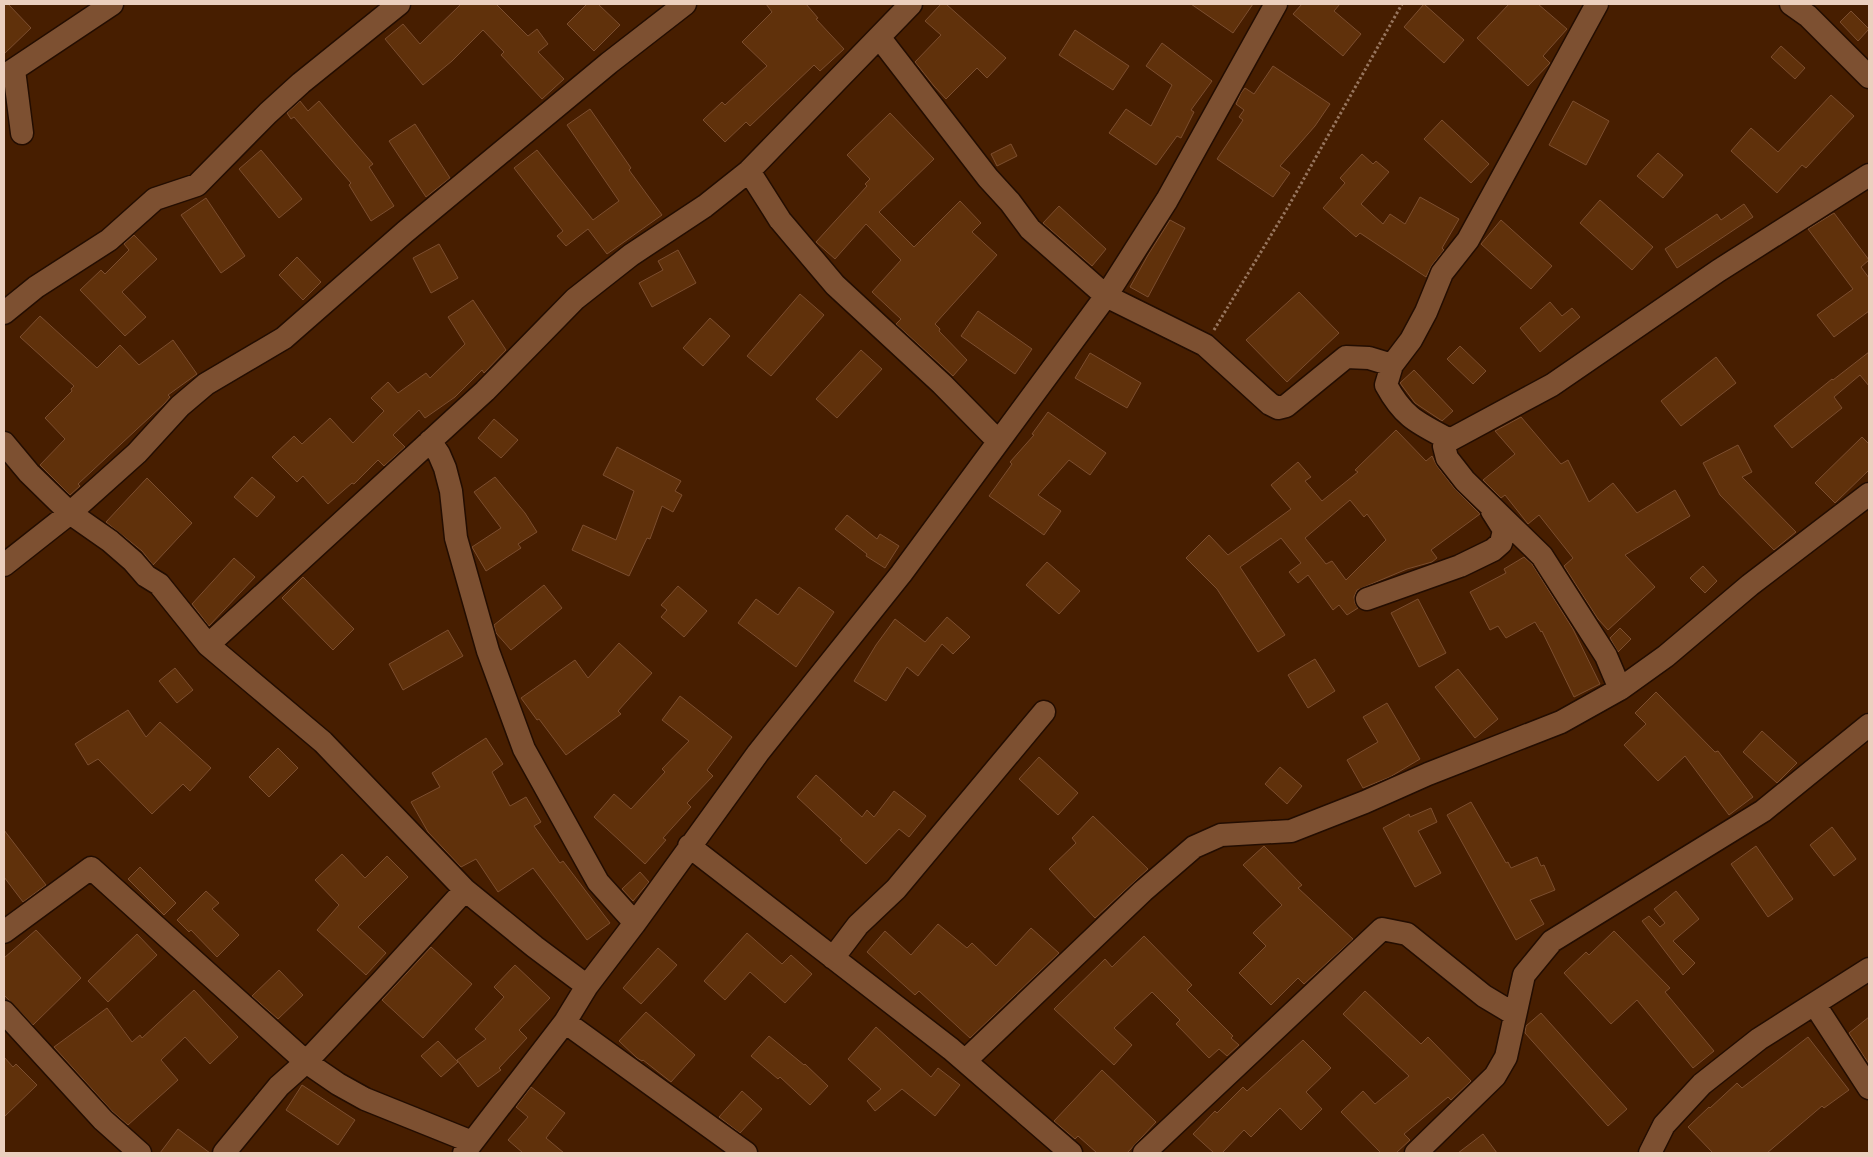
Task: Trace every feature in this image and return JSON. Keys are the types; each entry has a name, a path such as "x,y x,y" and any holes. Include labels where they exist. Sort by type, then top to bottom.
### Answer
{"street":[{"path":"22,133 9,73 112,4"},
{"path":"4,312 36,286 109,240 155,199 197,185 275,107 399,4"},
{"path":"4,565 70,513 137,453 180,406 206,384 284,338 413,226 609,63 685,4"},
{"path":"208,645 485,391 575,299 632,255 704,206 749,171 911,4"},
{"path":"4,932 91,868 306,1062 338,1084 365,1099 468,1148 565,1022 587,986 758,753 901,574 1106,296 1167,200 1276,4"},
{"path":"1450,440 1414,421 1396,403 1386,385 1392,365 1411,340 1426,312 1442,273 1468,240 1597,4"},
{"path":"1791,4 1808,16 1869,77"},
{"path":"879,37 1030,229 1106,296 1205,345 1270,404 1278,408 1286,406 1346,357 1369,358 1392,365"},
{"path":"749,171 780,220 835,285 942,384 998,441"},
{"path":"1620,690 1606,656 1542,556 1465,480 1447,458 1444,446 1450,440 1552,385 1718,271 1869,175"},
{"path":"430,441 439,454 445,468 456,538 488,651 524,749 598,882 635,923"},
{"path":"4,443 28,473 70,513 110,541 133,561 146,576 159,584 208,645 323,742 465,890 535,947 587,986"},
{"path":"965,1061 1143,891 1194,847 1221,835 1290,831 1561,722 1620,690 1666,656 1750,585 1869,494"},
{"path":"1367,599 1460,566 1493,550 1500,543 1504,530 1488,503"},
{"path":"833,958 858,925 896,889 1044,712"},
{"path":"1416,1153 1495,1076 1506,1057 1524,975 1552,941 1763,811 1869,725"},
{"path":"689,846 965,1061 1071,1153"},
{"path":"224,1153 279,1086 306,1062 382,982 465,890"},
{"path":"1144,1153 1382,929 1407,934 1484,996 1514,1014"},
{"path":"1650,1153 1664,1125 1702,1084 1759,1040 1869,970"},
{"path":"1815,1006 1869,1088"},
{"path":"4,1012 103,1120 140,1153"},
{"path":"565,1022 746,1153"}],"path":[{"path":"1205,345 1288,207 1402,4"}],"building":[{"path":"4,4 8,4 31,28 4,54"},
{"path":"461,4 496,4 528,36 537,29 548,44 538,52 564,79 542,99 501,55 504,52 483,30 452,61 423,85 385,39 403,24 420,44"},
{"path":"587,4 598,4 620,25 594,51 567,24"},
{"path":"766,4 806,4 818,18 816,19 844,49 820,71 814,65 750,126 746,122 725,142 703,120 722,102 725,105 767,66 742,42 772,12"},
{"path":"941,4 946,4 1006,58 987,78 977,68 946,99 915,62 941,35 925,21"},
{"path":"1191,4 1253,4 1233,33"},
{"path":"1302,4 1340,4 1334,11 1361,34 1343,56 1293,14"},
{"path":"1424,4 1464,40 1444,63 1404,27"},
{"path":"1509,4 1538,4 1567,29 1543,56 1550,63 1528,86 1477,38"},
{"path":"1851,11 1869,29 1858,41 1840,22"},
{"path":"1075,30 1129,66 1113,90 1059,55"},
{"path":"1162,43 1212,81 1191,110 1194,112 1181,138 1177,136 1156,165 1109,133 1126,109 1151,126 1172,85 1146,66"},
{"path":"1781,46 1805,68 1795,79 1771,57"},
{"path":"1273,66 1330,104 1315,126 1280,166 1290,173 1273,197 1217,159 1243,120 1239,117 1244,110 1236,104 1241,93 1245,88 1254,94"},
{"path":"1831,95 1854,116 1806,168 1802,165 1777,193 1731,151 1751,128 1778,152"},
{"path":"300,101 308,111 319,101 373,164 369,167 394,206 371,221 349,185 351,183 294,117 291,119 287,113"},
{"path":"1573,101 1609,121 1586,165 1549,145"},
{"path":"590,109 631,168 629,170 662,215 607,254 588,229 566,246 557,236 563,231 514,168 537,150 593,220 619,201 567,125"},
{"path":"890,113 934,159 879,212 914,247 960,201 981,223 972,232 997,255 935,324 940,329 939,331 967,360 953,376 896,324 901,319 872,292 901,260 866,224 835,259 816,242 867,186 865,184 870,179 847,155"},
{"path":"1442,120 1489,164 1471,183 1424,139"},
{"path":"415,124 450,178 426,197 389,141"},
{"path":"1011,144 1017,156 997,166 991,154"},
{"path":"261,150 302,199 279,218 239,169"},
{"path":"1658,153 1683,175 1663,198 1637,176"},
{"path":"1362,154 1373,164 1376,161 1389,172 1361,204 1383,224 1390,214 1405,224 1420,197 1459,219 1442,248 1444,250 1432,265 1426,277 1360,233 1356,237 1323,208 1345,183 1340,178"},
{"path":"206,198 245,256 221,273 181,215"},
{"path":"1600,200 1653,247 1632,270 1580,223"},
{"path":"1744,204 1753,217 1677,268 1665,249 1717,214 1721,220"},
{"path":"1059,206 1106,249 1092,266 1043,223"},
{"path":"1834,213 1869,260 1861,267 1869,278 1869,311 1834,337 1817,315 1853,289 1808,229"},
{"path":"1170,220 1185,228 1148,297 1130,287"},
{"path":"1501,220 1552,266 1531,289 1481,244"},
{"path":"134,235 157,259 122,292 146,317 125,336 80,290 101,270 105,274 129,250 124,244"},
{"path":"439,244 458,278 431,293 413,258"},
{"path":"678,250 696,283 652,307 639,283 663,270 658,261"},
{"path":"297,257 321,282 303,300 279,275"},
{"path":"1299,292 1339,333 1287,382 1246,340"},
{"path":"800,294 824,315 771,376 747,356"},
{"path":"473,300 506,350 484,373 482,370 455,397 425,418 419,410 393,435 405,447 384,466 378,460 354,484 352,483 328,504 303,476 297,482 272,457 294,436 302,444 330,418 353,443 384,411 371,398 388,382 398,393 426,373 430,378 465,344 448,317"},
{"path":"1550,302 1562,316 1572,308 1580,317 1540,352 1520,328"},
{"path":"978,311 1032,349 1015,374 961,336"},
{"path":"40,316 97,368 120,345 139,365 173,340 197,374 168,395 170,397 165,403 78,484 80,486 70,495 40,465 65,439 45,418 72,391 71,389 74,386 20,337"},
{"path":"710,318 730,336 703,366 683,348"},
{"path":"1460,346 1486,371 1473,384 1447,359"},
{"path":"861,350 882,369 837,418 816,399"},
{"path":"1869,352 1869,386 1860,375 1834,397 1842,408 1792,448 1774,426"},
{"path":"1090,353 1141,383 1127,408 1075,378"},
{"path":"1716,357 1736,383 1681,426 1661,401"},
{"path":"1414,370 1453,411 1442,421 1415,403 1400,383"},
{"path":"1048,412 1106,453 1090,475 1069,460 1038,495 1061,511 1044,535 989,496 1012,464 1010,462 1034,435 1032,434"},
{"path":"1521,417 1561,464 1568,460 1589,502 1613,483 1637,513 1675,490 1690,516 1625,555 1655,587 1608,630 1598,619 1564,566 1573,558 1539,515 1528,524 1505,495 1501,498 1483,480 1515,454 1495,431"},
{"path":"494,419 518,440 501,458 478,438"},
{"path":"1396,430 1426,461 1432,456 1437,466 1455,489 1480,514 1431,550 1437,558 1432,562 1407,569 1357,590 1354,597 1358,608 1347,615 1339,605 1333,610 1308,575 1298,583 1289,572 1301,563 1281,538 1240,567 1285,635 1258,652 1217,589 1186,558 1209,535 1228,555 1291,509 1271,485 1298,462 1311,477 1305,481 1322,501 1358,472 1355,470","holes":["1350,500 1364,517 1367,514 1386,540 1346,580 1332,561 1326,564 1305,538"]},
{"path":"1862,437 1869,444 1869,470 1835,503 1815,483"},
{"path":"1738,445 1752,472 1742,477 1796,532 1774,550 1720,495 1703,463"},
{"path":"617,447 681,481 675,491 682,495 673,512 662,506 650,539 647,538 629,576 572,550 583,525 616,540 634,491 603,475"},
{"path":"252,477 275,497 257,517 234,497"},
{"path":"495,477 525,513 537,532 518,544 521,548 486,571 472,547 501,528 474,492"},
{"path":"147,478 192,523 153,565 142,551 106,522"},
{"path":"847,515 877,539 880,534 899,546 885,568 866,556 867,554 835,529"},
{"path":"1524,557 1532,564 1573,629 1600,684 1574,697 1542,631 1535,622 1506,638 1498,626 1490,630 1470,592 1506,573 1504,569"},
{"path":"234,558 255,577 209,626 192,604"},
{"path":"1047,562 1080,591 1059,614 1026,585"},
{"path":"1703,566 1717,581 1705,593 1690,578"},
{"path":"303,577 354,629 333,650 282,598"},
{"path":"544,585 562,608 511,650 496,633 494,625"},
{"path":"678,586 707,611 684,637 661,617 667,610 661,605"},
{"path":"799,587 834,612 796,667 738,623 756,599 778,615"},
{"path":"1418,599 1446,653 1419,667 1391,613"},
{"path":"947,617 970,637 953,654 942,644 918,676 907,667 886,701 854,681 876,645 895,619 925,642"},
{"path":"1620,628 1631,639 1618,652 1610,638"},
{"path":"448,630 463,656 403,690 389,664"},
{"path":"619,643 652,673 618,711 621,714 566,755 521,698 575,660 588,678"},
{"path":"1315,659 1335,691 1308,708 1288,675"},
{"path":"175,668 193,690 177,703 159,681"},
{"path":"1458,669 1498,719 1475,738 1435,687"},
{"path":"1656,692 1715,752 1718,751 1753,797 1729,815 1685,756 1658,781 1624,745 1646,724 1635,713"},
{"path":"680,696 732,737 707,770 713,776 687,803 691,807 663,838 666,840 645,864 594,817 614,794 631,809 665,772 662,769 689,741 662,720"},
{"path":"1387,703 1420,759 1390,777 1363,788 1347,760 1378,742 1363,717"},
{"path":"128,710 146,737 160,722 211,768 190,791 183,784 152,814 98,759 88,765 75,744"},
{"path":"1762,731 1797,763 1777,783 1743,752"},
{"path":"486,738 503,764 492,772 510,806 526,797 541,822 534,826 560,863 563,861 610,923 587,940 533,868 498,892 476,859 461,867 428,832 411,802 440,787 432,773"},
{"path":"278,748 298,768 269,797 249,777"},
{"path":"1039,757 1078,793 1058,815 1019,779"},
{"path":"1280,767 1302,786 1287,804 1265,784"},
{"path":"816,775 862,817 867,810 874,817 894,791 926,816 909,837 899,829 866,864 797,797"},
{"path":"1471,802 1506,863 1508,862 1511,868 1537,857 1541,866 1544,865 1555,890 1530,900 1544,924 1516,940 1447,815"},
{"path":"1431,808 1437,822 1418,831 1441,873 1415,887 1383,828 1409,814 1410,817"},
{"path":"1093,816 1148,869 1095,918 1049,869 1076,843 1072,838"},
{"path":"1832,827 1856,859 1834,876 1810,845"},
{"path":"4,830 46,885 23,902 4,877"},
{"path":"1264,846 1302,885 1298,888 1353,939 1304,984 1298,978 1271,1005 1239,973 1266,946 1253,933 1282,905 1243,865"},
{"path":"1756,846 1793,899 1768,917 1731,864"},
{"path":"342,854 365,878 387,856 408,877 358,927 386,953 366,975 317,930 339,905 315,880"},
{"path":"140,867 176,903 164,915 128,879"},
{"path":"640,872 649,882 633,901 622,889"},
{"path":"206,891 219,903 212,909 239,935 217,957 191,930 189,932 177,920"},
{"path":"1676,891 1699,919 1673,941 1695,963 1683,975 1642,921 1649,916 1660,927 1665,923 1654,909"},
{"path":"938,924 967,948 972,943 996,966 1031,928 1059,953 970,1038 919,991 915,995 867,952 885,931 911,955"},
{"path":"36,930 81,978 33,1025 4,995 4,958"},
{"path":"1614,931 1670,988 1665,992 1714,1051 1693,1068 1637,1000 1611,1024 1564,973 1586,952 1589,955"},
{"path":"747,933 782,964 791,955 812,974 785,1003 750,972 725,1000 704,981"},
{"path":"137,934 157,955 108,1002 88,981"},
{"path":"1144,936 1192,985 1187,990 1233,1036 1231,1038 1239,1045 1227,1056 1219,1049 1209,1058 1176,1024 1180,1020 1152,992 1114,1028 1132,1045 1114,1065 1054,1009 1105,959 1112,967"},
{"path":"431,947 472,984 423,1038 382,1000"},
{"path":"658,948 677,965 641,1004 623,988"},
{"path":"515,965 550,998 519,1030 527,1038 499,1068 501,1070 478,1087 457,1060 486,1039 475,1029 504,997 494,987"},
{"path":"279,970 303,995 278,1019 252,996"},
{"path":"194,990 238,1037 210,1064 185,1037 161,1060 178,1080 128,1125 112,1111 54,1047 107,1008 132,1042 140,1035 142,1038"},
{"path":"1365,991 1421,1044 1428,1037 1471,1081 1451,1100 1448,1097 1404,1134 1410,1140 1396,1153 1381,1153 1341,1112 1363,1091 1375,1104 1409,1076 1343,1014"},
{"path":"646,1012 695,1055 671,1082 643,1060 637,1058 619,1041"},
{"path":"1541,1013 1627,1109 1608,1126 1525,1033 1526,1026"},
{"path":"1869,1017 1869,1064 1849,1033"},
{"path":"876,1027 931,1077 938,1068 960,1085 935,1116 902,1089 875,1111 867,1101 881,1089 848,1059"},
{"path":"769,1036 805,1064 828,1086 810,1105 780,1077 778,1079 751,1056"},
{"path":"1808,1037 1849,1090 1824,1108 1822,1106 1767,1153 1713,1153 1688,1127 1737,1083 1742,1088"},
{"path":"1303,1040 1331,1068 1306,1092 1322,1109 1301,1130 1280,1108 1251,1137 1244,1130 1222,1153 1214,1153 1193,1134 1215,1111 1217,1113 1243,1087 1247,1091"},
{"path":"438,1041 458,1062 441,1077 421,1056"},
{"path":"4,1057 13,1067 16,1064 37,1085 4,1117"},
{"path":"1102,1070 1156,1122 1127,1153 1097,1153 1078,1136 1075,1139 1054,1121"},
{"path":"302,1085 355,1120 338,1145 286,1110"},
{"path":"531,1087 565,1113 546,1138 564,1153 523,1153 508,1140 528,1117 516,1107"},
{"path":"742,1091 762,1109 740,1133 719,1117"},
{"path":"178,1129 210,1153 160,1153"},
{"path":"1483,1134 1497,1153 1458,1153"}]}
